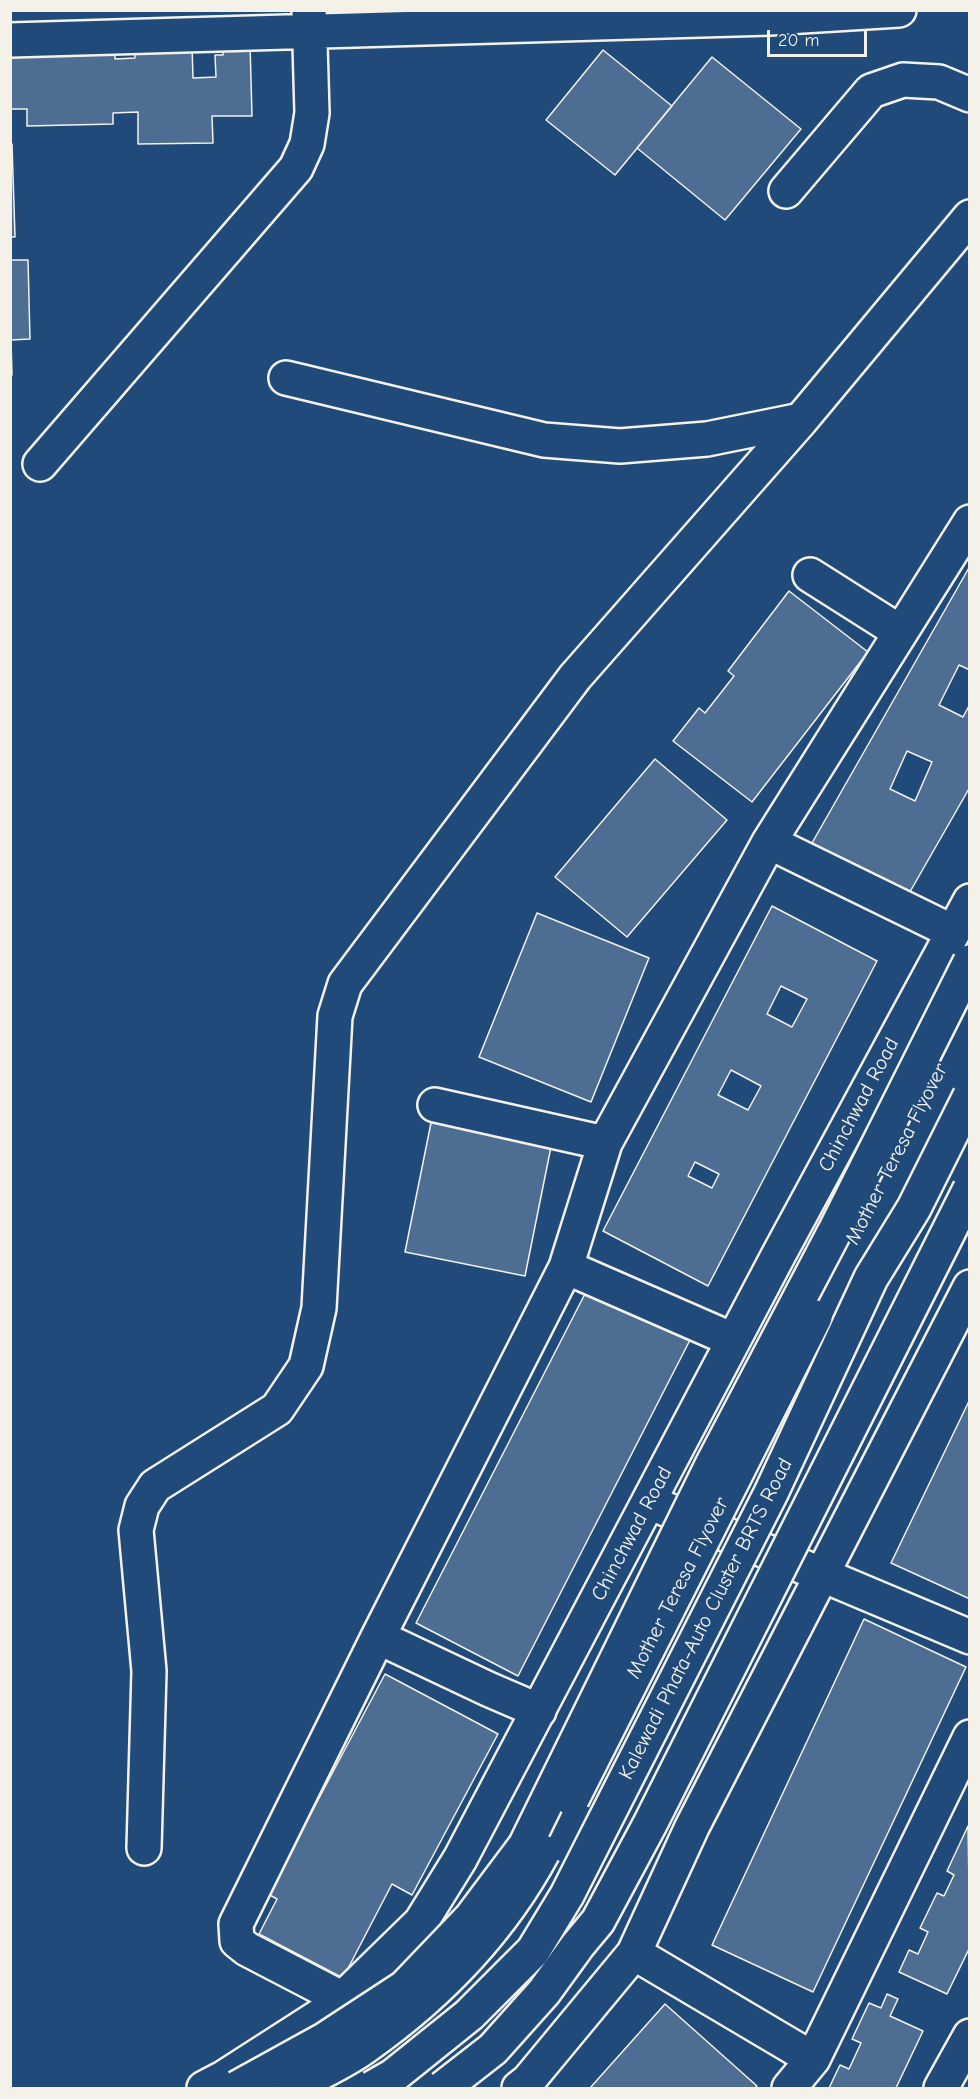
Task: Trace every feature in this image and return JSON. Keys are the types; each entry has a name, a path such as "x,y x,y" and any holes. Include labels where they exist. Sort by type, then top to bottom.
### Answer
{"main road":[{"path":"10,40 309,21 899,10"},
{"path":"40,464 296,168 307,144 312,113 309,21"},
{"path":"786,191 871,91 903,80 939,82 969,95"},
{"path":"144,1848 150,1671 136,1530 142,1506 155,1486 277,1409 306,1366 319,1308 335,1017 345,984 574,677 801,420 969,217"},
{"path":"286,378 544,440 620,446 707,439 801,420"},
{"path":"343,1999 247,1949 237,1941 236,1924 378,1637 566,1267 605,1143 769,842 969,522"},
{"path":"810,574 900,632"},
{"path":"769,842 953,932"},
{"name":"Chinchwad Road","path":"204,2088 334,2007 422,1922 460,1859 969,901"},
{"path":"237,2088 324,2040 405,1987 471,1918 525,1846 712,1465 836,1229 969,962"},
{"name":"Mother Teresa Flyover","path":"290,2088 365,2048 437,1990 482,1941 529,1877 589,1766 969,1009"},
{"name":"Kalewadi Phata-Auto Cluster BRTS Road","path":"372,2088 393,2076 477,2007 533,1951 567,1895 771,1493 871,1278 914,1208 969,1096"},
{"path":"435,1106 605,1143"},
{"path":"443,2088 493,2049 544,1992 598,1921 656,1813 969,1189"},
{"path":"478,2088 560,2004 600,1950 634,1895 676,1819 847,1468 969,1230"},
{"path":"566,1267 734,1340"},
{"path":"519,2088 528,2081 634,1953 692,1827 969,1287"},
{"path":"649,1502 969,1637"},
{"path":"378,1637 539,1711"},
{"path":"789,2088 813,2059 969,1737"},
{"path":"634,1953 813,2059"}],"building":[{"path":"115,42 115,59 135,58 134,47 192,45 193,78 216,77 215,55 223,55 223,44 250,43 252,116 212,116 213,143 138,144 138,112 113,113 113,124 27,126 27,109 10,109 10,56"},
{"path":"603,50 672,106 615,175 546,120"},
{"path":"712,57 801,129 725,220 637,148"},
{"path":"10,144 12,144 15,237 10,237"},
{"path":"10,260 28,260 30,339 11,340 12,375 10,375"},
{"path":"970,566 970,670 959,665 939,705 963,717 970,704 970,787 907,897 812,843","holes":["907,751 932,762 915,801 890,789"]},
{"path":"789,591 868,652 752,802 673,741 699,708 705,713 734,676 728,671"},
{"path":"655,759 727,820 627,937 555,877"},
{"path":"772,906 877,961 708,1286 603,1231","holes":["781,986 807,999 792,1027 767,1014","731,1070 761,1086 748,1110 718,1095","695,1162 719,1174 712,1188 688,1176"]},
{"path":"537,913 649,958 591,1102 479,1057"},
{"path":"435,1103 555,1127 525,1276 405,1252"},
{"path":"588,1288 690,1340 518,1676 416,1623"},
{"path":"970,1399 970,1599 891,1563"},
{"path":"864,1619 966,1667 813,1992 712,1945"},
{"path":"385,1674 498,1734 412,1895 392,1884 343,1978 259,1934 277,1899 268,1894"},
{"path":"968,1826 970,1947 947,1994 899,1972 909,1950 918,1954 928,1932 920,1928 937,1893 944,1896 954,1875 947,1871"},
{"path":"887,1994 898,1999 890,2016 923,2031 896,2088 829,2088 840,2065 849,2069 861,2043 852,2039 869,2003 881,2008"},
{"path":"665,2004 757,2086 755,2088 590,2088"}]}
